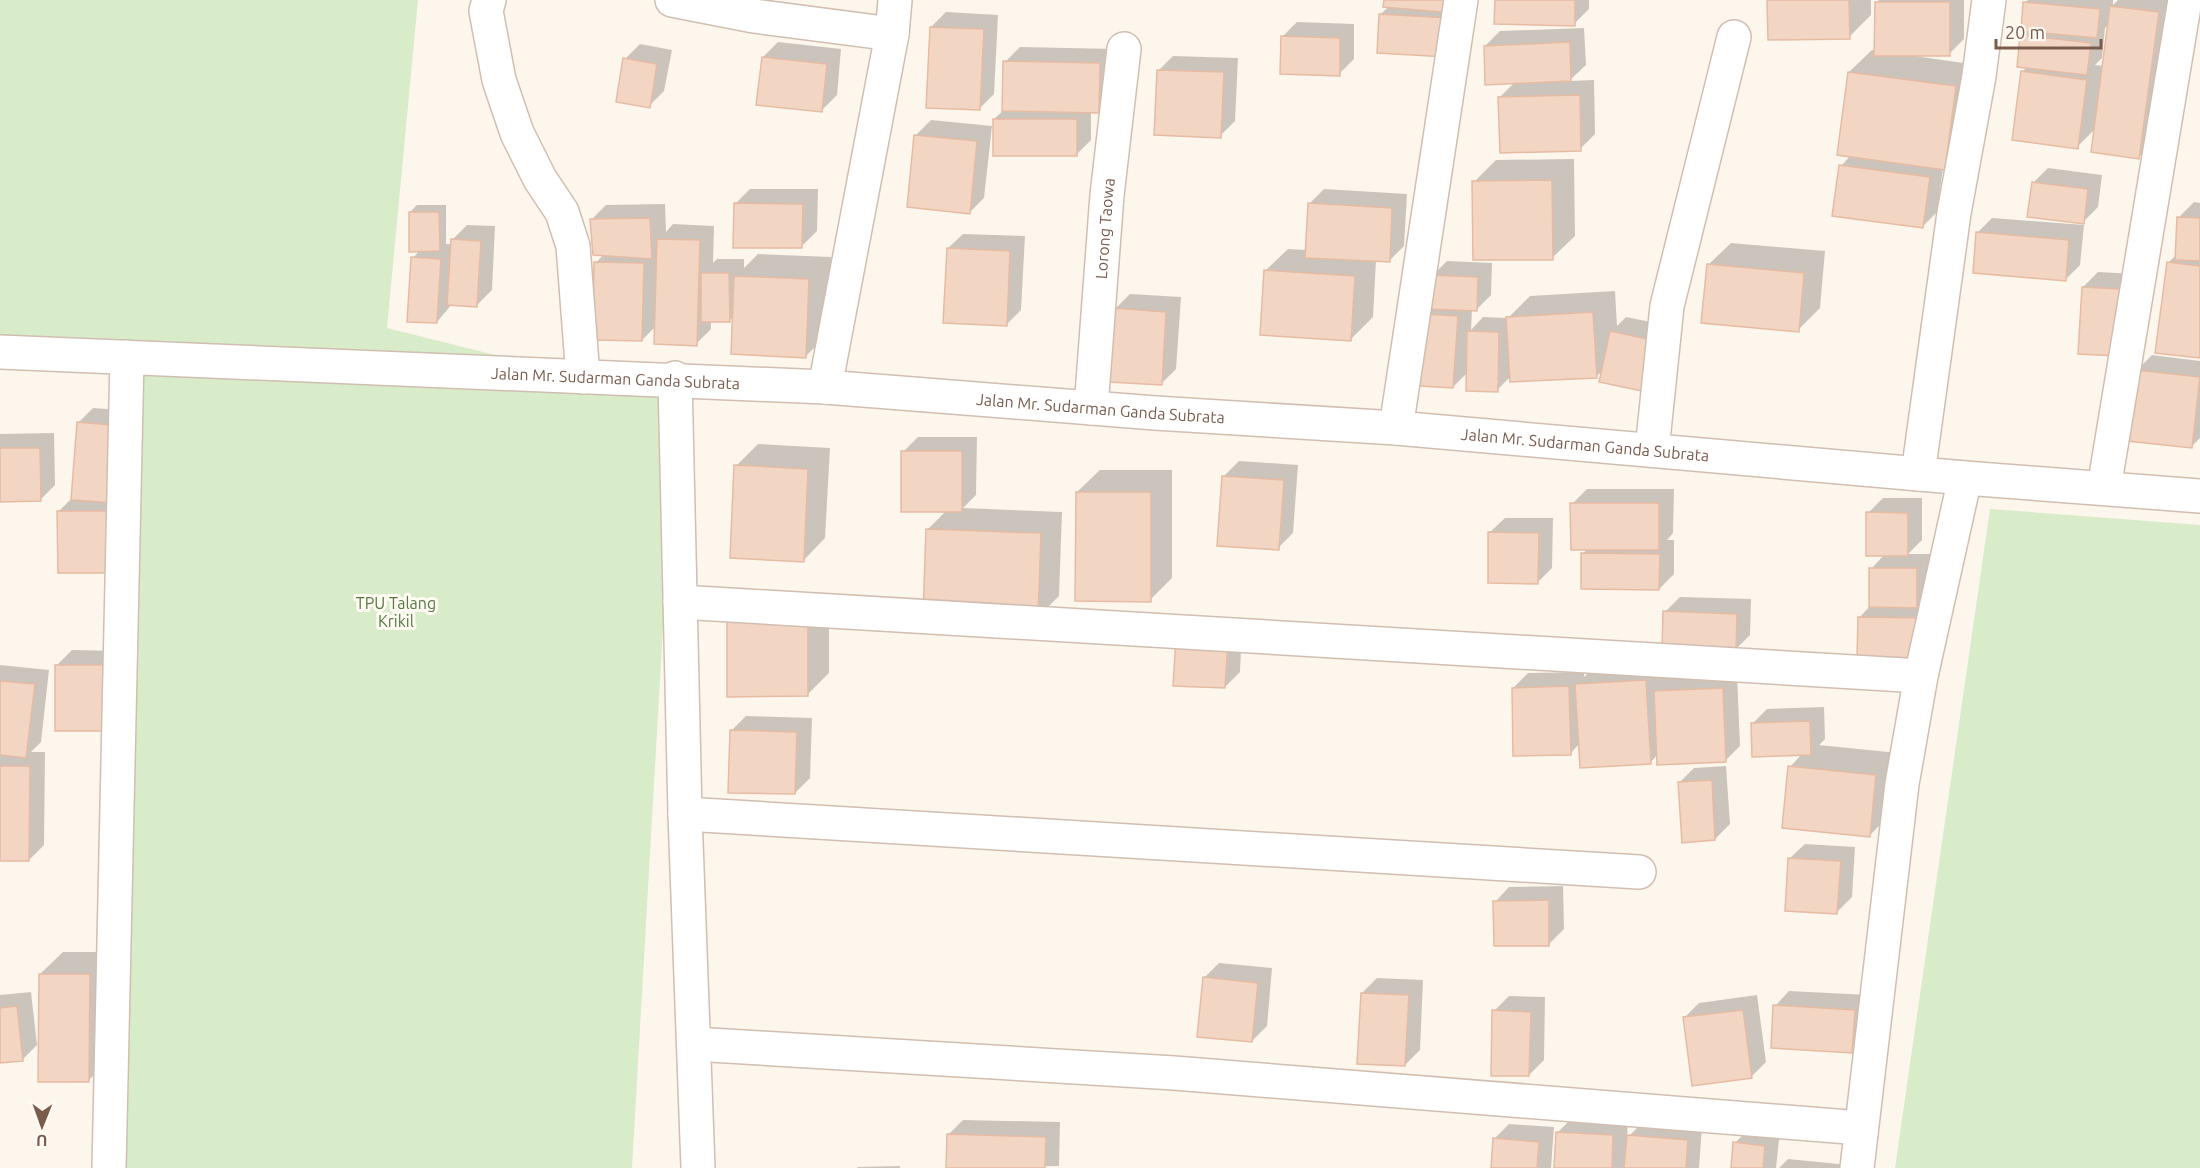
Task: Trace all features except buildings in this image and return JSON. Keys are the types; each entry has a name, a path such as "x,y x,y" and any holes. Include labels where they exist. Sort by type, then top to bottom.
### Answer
{"street":[{"path":"489,0 486,11 499,81 517,133 540,179 562,212 573,246 583,377"},
{"path":"672,0 754,16 892,34"},
{"path":"825,387 892,34 895,0"},
{"path":"1396,429 1461,0"},
{"path":"1918,474 1954,213 1979,76 1989,0"},
{"path":"2104,488 2185,0"},
{"path":"1652,450 1667,306 1734,37"},
{"name":"Lorong Taowa","path":"1091,408 1107,195 1124,49"},
{"name":"Jalan Mr. Sudarman Ganda Subrata","path":"0,352 583,377 675,378 825,387 1396,429 2200,496"},
{"path":"109,1168 127,357"},
{"path":"675,378 685,814 698,1168"},
{"path":"1857,1168 1902,784 1921,676 1965,478"},
{"path":"680,602 1921,676"},
{"path":"685,814 1639,872"},
{"path":"694,1044 1174,1073 1861,1128"}],"green space":[{"name":"TPU Talang Krikil","path":"0,0 418,0 387,328 676,400 632,1168 114,1168 136,351 0,338"},
{"path":"1990,509 2200,525 2200,1168 1895,1168"}]}
